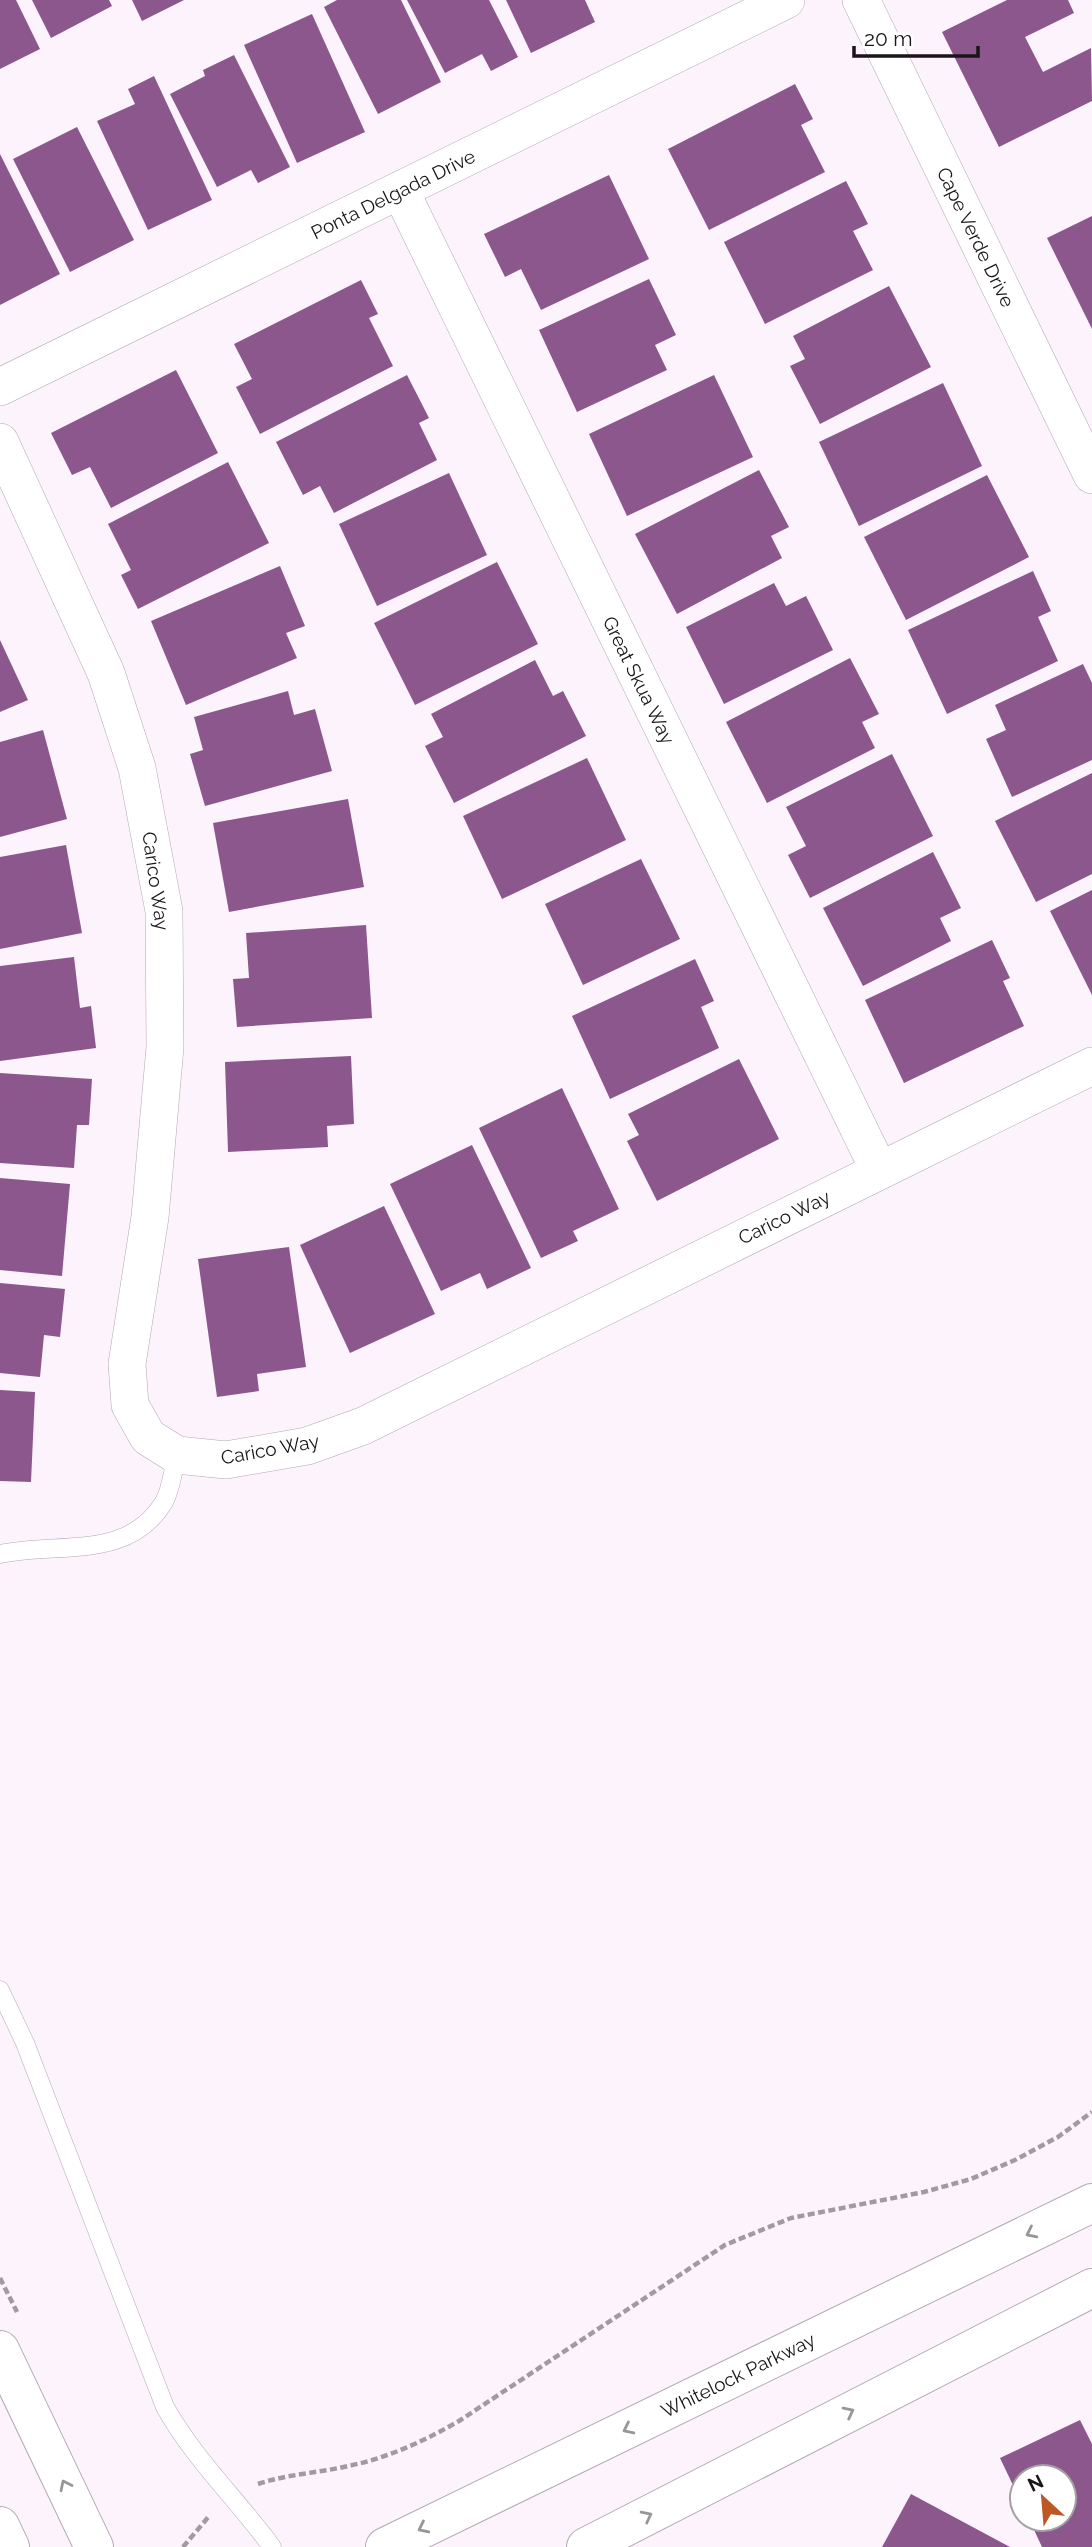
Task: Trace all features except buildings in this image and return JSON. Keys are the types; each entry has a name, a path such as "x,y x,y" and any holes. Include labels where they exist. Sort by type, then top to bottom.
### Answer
{"main road":[{"name":"Whitelock Parkway","path":"385,2547 1092,2203"},
{"path":"586,2547 1092,2288"},
{"path":"1,2354 94,2547"},
{"path":"0,2526 10,2547"}],"street":[{"name":"Ponta Delgada Drive","path":"0,387 786,0"},
{"name":"Cape Verde Drive","path":"861,0 1091,468"},
{"name":"Great Skua Way","path":"400,190 879,1170"},
{"name":"Carico Way","path":"0,442 106,673 137,768 164,911 164,1060 150,1217 127,1364 130,1405 142,1427 148,1437 177,1455 226,1460 307,1446 363,1426 1092,1066"}],"lane":[{"path":"0,1554 96,1546 117,1542 137,1531 153,1517 165,1500 177,1455"},
{"path":"0,1990 25,2043 165,2407 198,2458 272,2547"}],"path":[{"path":"183,2547 202,2523 233,2497 256,2484 278,2477 348,2466 394,2453 427,2439 459,2421 698,2261 754,2231 791,2218 925,2192 971,2179 1047,2143 1092,2112"}]}
